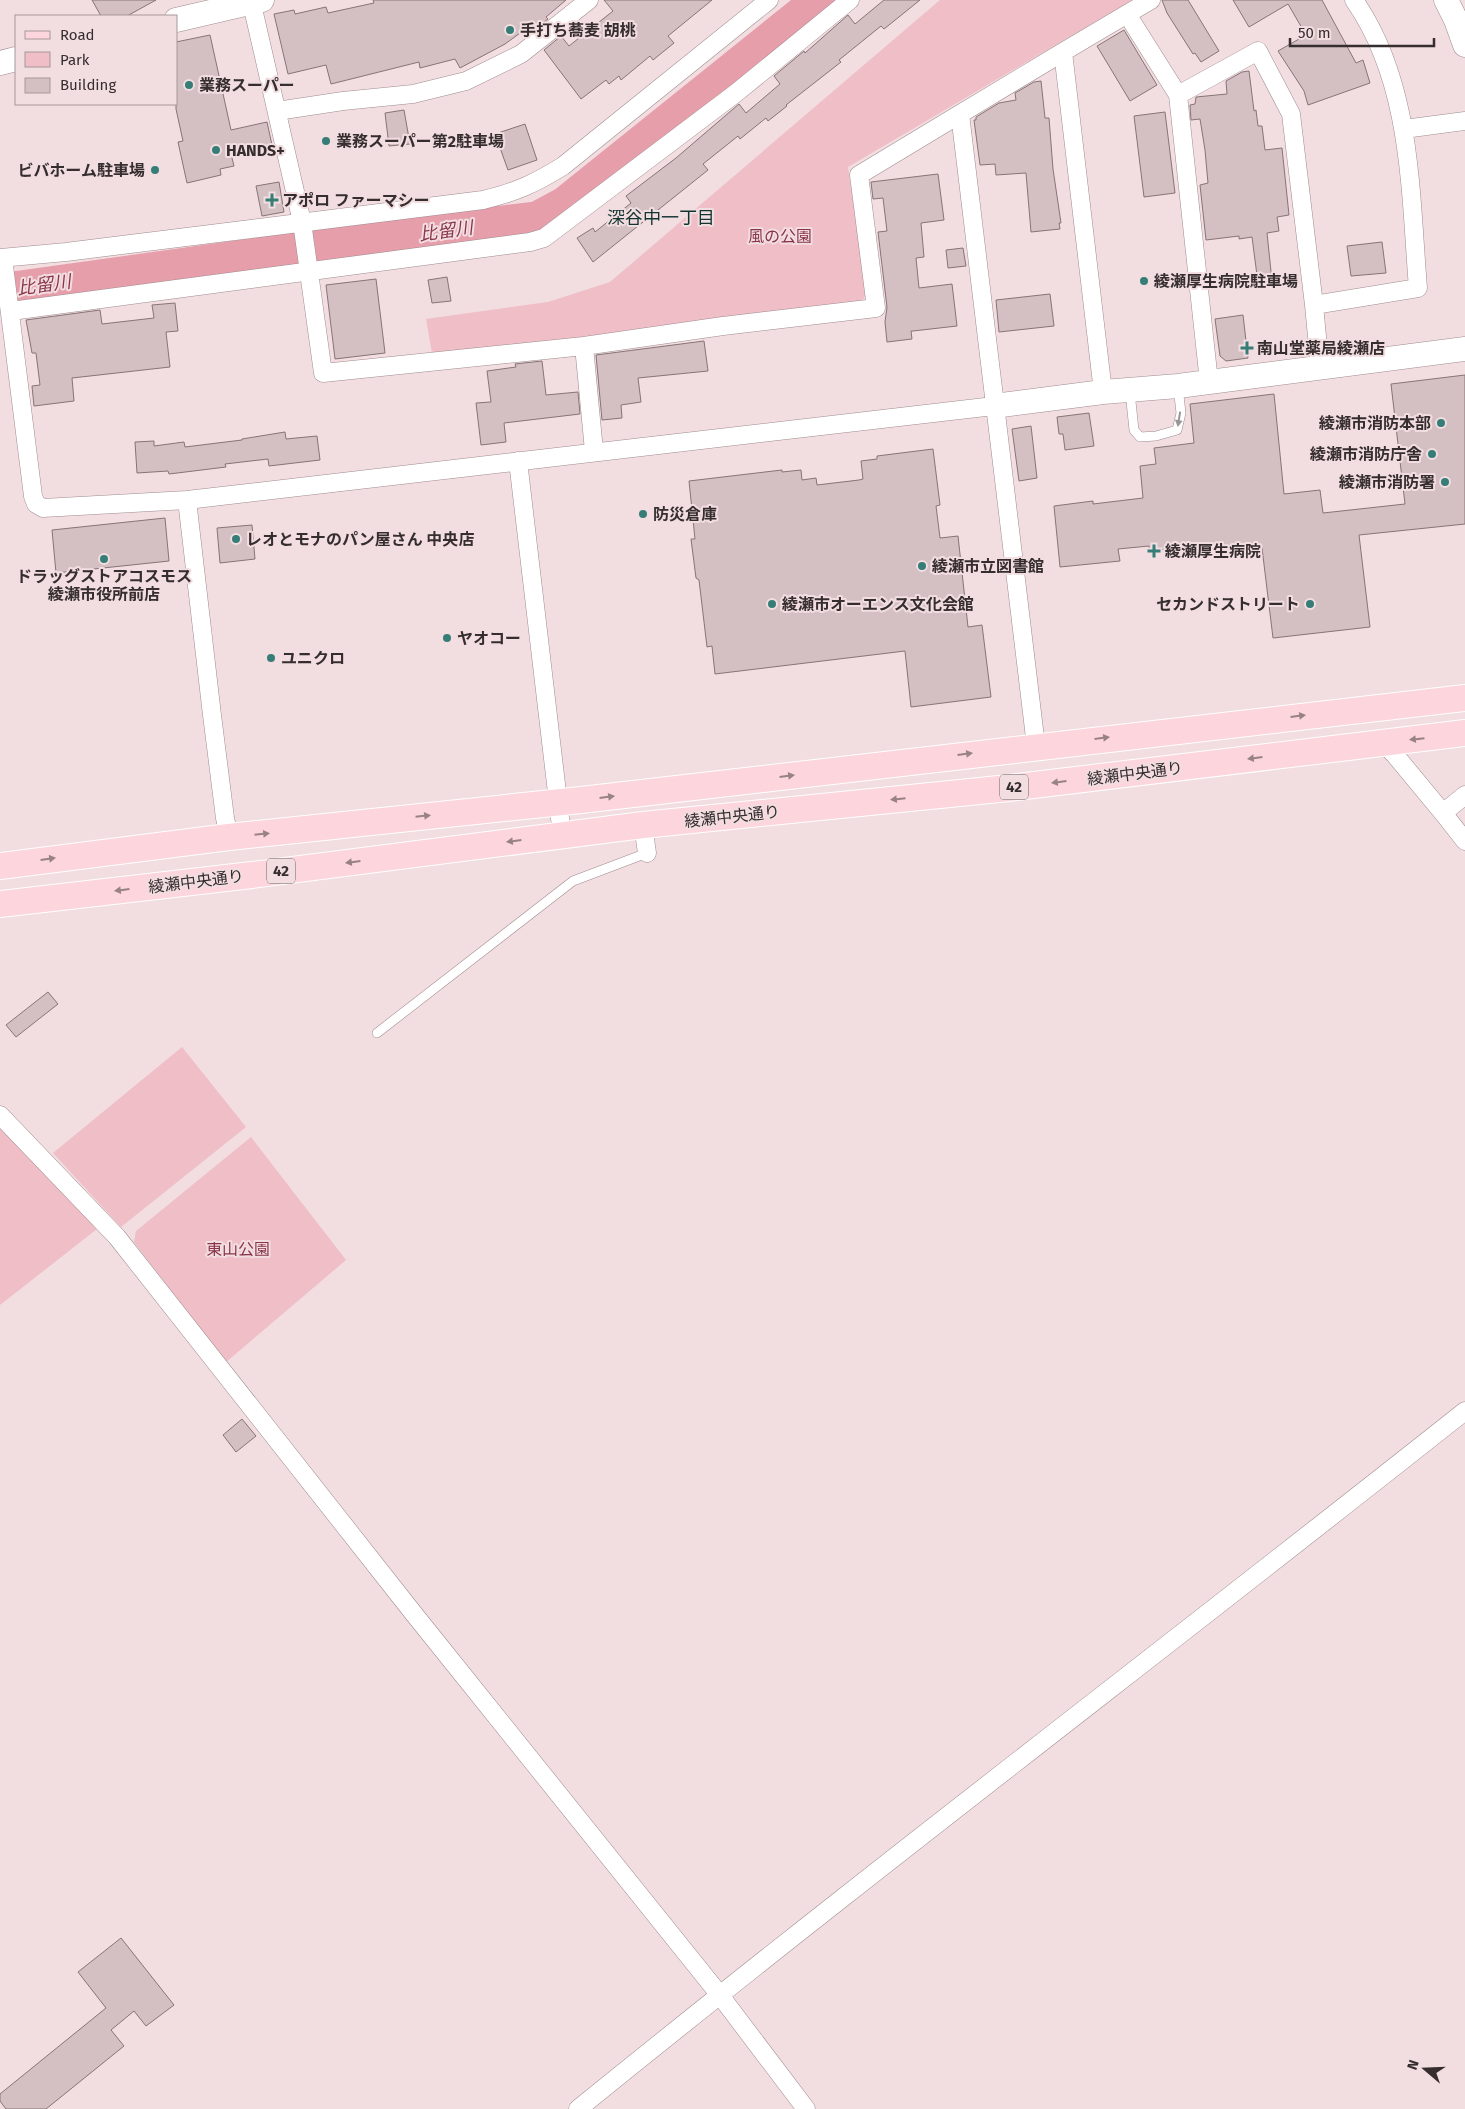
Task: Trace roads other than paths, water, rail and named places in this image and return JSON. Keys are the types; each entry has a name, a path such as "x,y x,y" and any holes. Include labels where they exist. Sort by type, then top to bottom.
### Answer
{"main road":[{"name":"綾瀬中央通り","path":"0,866 229,837 558,802 1465,698"},
{"name":"綾瀬中央通り","path":"0,904 252,875 643,824 1009,788 1465,733"}],"street":[{"path":"277,111 343,101 413,94 466,81 521,54 589,0"},
{"path":"769,0 564,166 534,184 513,193 483,200 303,231 2,258 10,304 33,496 36,504 43,508 187,500 1103,392 1178,386 1465,349"},
{"path":"10,304 308,266 530,242 544,238 736,93 850,0"},
{"path":"178,20 255,1 303,231 323,373 584,346 722,326 876,308 860,175 1151,0"},
{"path":"1314,304 1418,288 1404,129 1393,83 1373,32 1354,0"},
{"path":"1446,0 1465,45"},
{"path":"1127,14 1178,94 1209,382"},
{"path":"1178,94 1258,51 1290,114 1314,304 1320,368"},
{"path":"1063,52 1103,392"},
{"path":"0,63 15,59"},
{"path":"960,114 1036,746"},
{"path":"1404,129 1465,121"},
{"path":"584,346 594,451"},
{"path":"518,461 562,835"},
{"path":"187,500 213,724 229,837"},
{"path":"1382,742 1395,755 1465,841"},
{"path":"1443,813 1465,795"},
{"path":"643,824 647,853"},
{"path":"0,1115 117,1237 414,1614 719,1994 806,2109"},
{"path":"578,2109 719,1994 1238,1591 1465,1411"}],"lane":[{"path":"1130,390 1134,430 1140,437 1156,436 1177,430 1181,414 1178,386"},
{"path":"377,1033 573,881 647,853"}],"waterway":[{"name":"比留川","path":"0,291 408,234 537,219 565,204 819,0"}],"place":[{"name":"手打ち蕎麦 胡桃","path":"510,30"},
{"name":"業務スーパー","path":"189,85"},
{"name":"業務スーパー第2駐車場","path":"326,141"},
{"name":"HANDS+","path":"216,150"},
{"name":"ビバホーム駐車場","path":"155,170"},
{"name":"アポロ ファーマシー","path":"272,200"},
{"name":"綾瀬厚生病院駐車場","path":"1144,281"},
{"name":"南山堂薬局綾瀬店","path":"1247,348"},
{"name":"綾瀬市消防本部","path":"1441,423"},
{"name":"綾瀬市消防庁舎","path":"1432,454"},
{"name":"綾瀬市消防署","path":"1445,482"},
{"name":"防災倉庫","path":"643,514"},
{"name":"レオとモナのパン屋さん 中央店","path":"236,539"},
{"name":"綾瀬厚生病院","path":"1154,551"},
{"name":"ドラッグストアコスモス 綾瀬市役所前店","path":"104,559"},
{"name":"綾瀬市立図書館","path":"922,566"},
{"name":"綾瀬市オーエンス文化会館","path":"772,604"},
{"name":"セカンドストリート","path":"1310,604"},
{"name":"ヤオコー","path":"447,638"},
{"name":"ユニクロ","path":"271,658"}],"district":[{"name":"深谷中一丁目","path":"661,218"}],"park label":[{"name":"風の公園","path":"780,236"},
{"name":"東山公園","path":"238,1249"}]}
